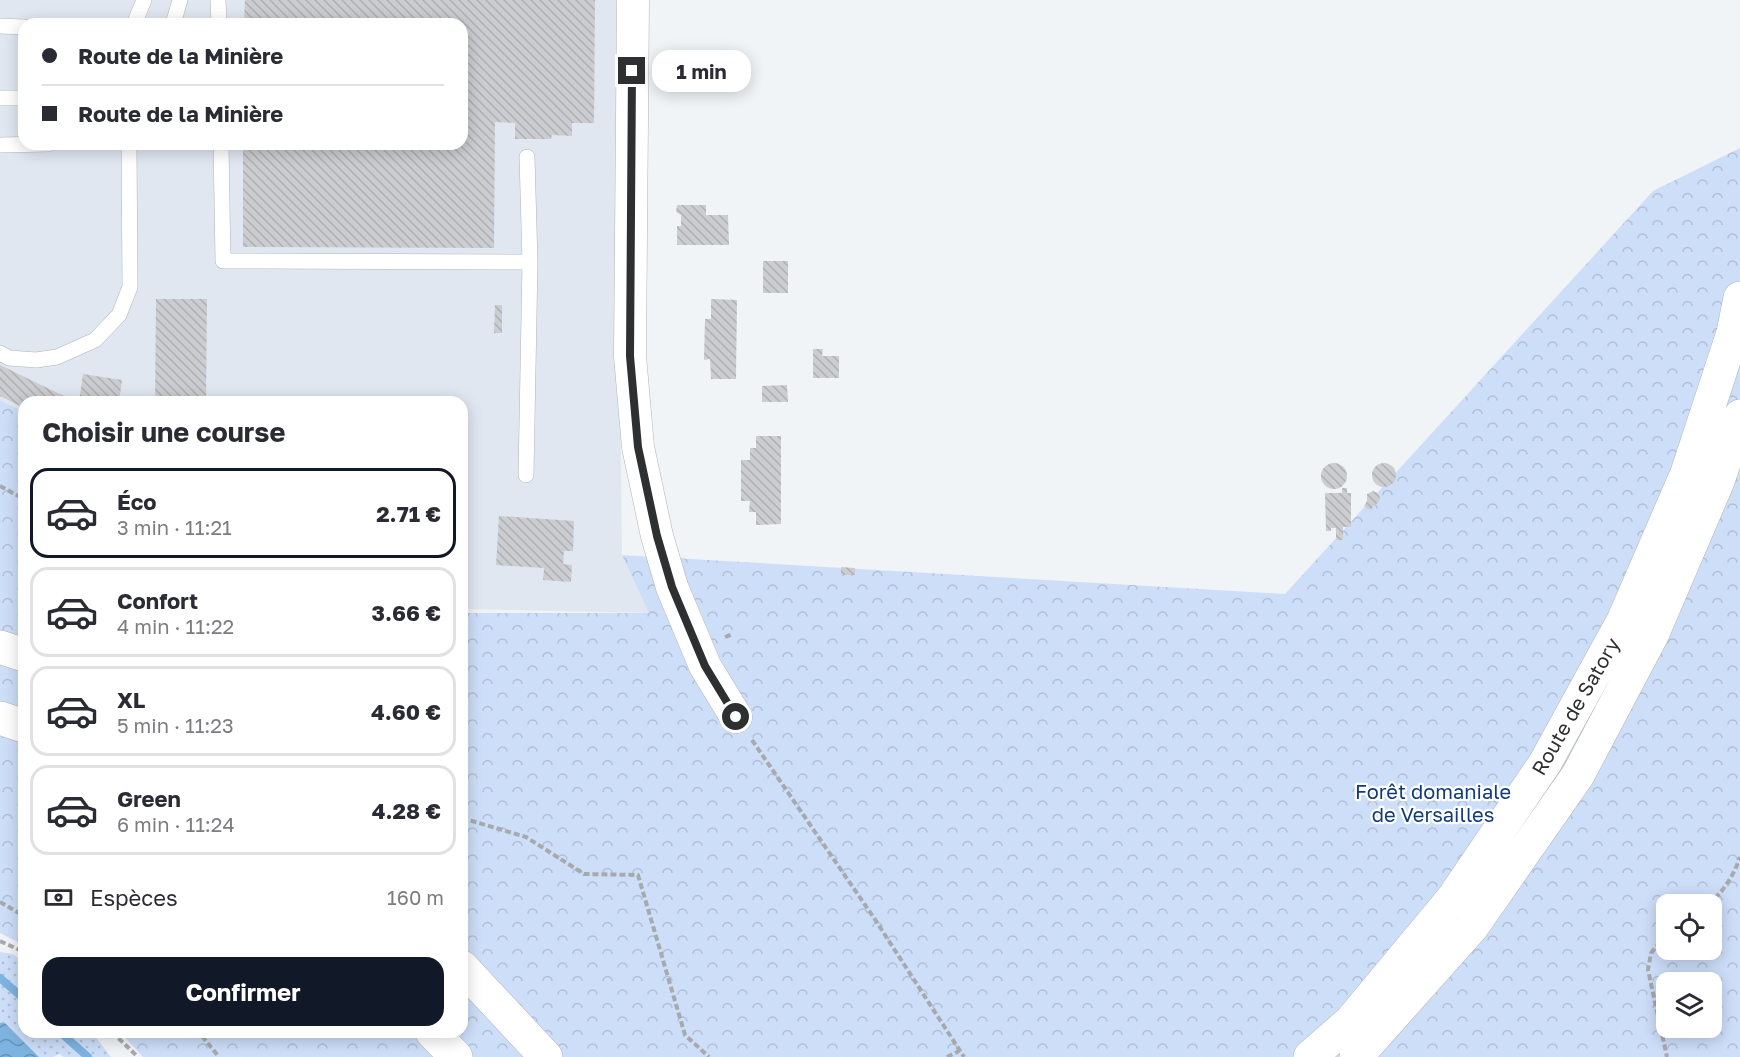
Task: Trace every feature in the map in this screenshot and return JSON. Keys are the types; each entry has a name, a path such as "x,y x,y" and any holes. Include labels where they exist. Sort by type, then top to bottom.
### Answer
{"main road":[{"name":"Route de Satory","path":"1310,1057 1350,1022 1453,898 1551,753 1623,621 1687,474 1733,333 1740,298"},
{"name":"Route de Satory","path":"1356,1057 1472,927 1578,775 1653,633 1718,481 1740,416"},
{"path":"0,647 18,653"},
{"path":"0,718 18,724"},
{"path":"468,973 546,1057"},
{"path":"438,1038 456,1057"}],"street":[{"path":"633,0 630,356 638,447 657,536 672,587 705,666 736,717"}],"lane":[{"path":"136,18 144,0"},
{"path":"175,18 180,0"},
{"path":"219,0 219,18"},
{"path":"0,26 18,27"},
{"path":"0,98 18,98"},
{"path":"0,145 18,145"},
{"path":"0,353 9,358 36,360 57,357 95,340 119,315 130,287 129,150"},
{"path":"221,150 223,261 530,262"},
{"path":"526,475 530,262 527,157"}],"path":[{"path":"0,486 18,496"},
{"path":"736,717 874,918 964,1057"},
{"path":"468,820 526,837 584,874 638,875 685,1035 709,1057"},
{"path":"1719,894 1736,871 1740,857"},
{"path":"0,902 18,912"},
{"path":"0,941 18,949"},
{"path":"1656,947 1651,953 1648,970 1667,1057"},
{"path":"118,1038 138,1057"},
{"path":"204,1038 219,1057"},
{"path":"947,1057 959,1051"}],"shaded area":[{"path":"0,0 616,0 622,555 650,613 468,609 468,396 18,396 18,409 0,400"}],"green space":[{"name":"Forêt domaniale de Versailles","path":"1740,148 1740,1057 143,1057 126,1038 468,1038 468,613 649,613 622,555 1285,594 1653,191"},
{"path":"0,400 18,409 18,942 0,933"},
{"path":"0,952 13,954 18,958 18,1036 5,1023 0,1023"},
{"path":"20,1038 97,1038 111,1057 64,1057 59,1054 53,1057 39,1057"}],"water":[{"path":"0,1023 5,1023 39,1057 0,1057"}],"building":[{"path":"245,0 595,0 594,123 572,123 572,136 552,135 551,139 515,139 515,123 495,122 494,248 243,247 243,150 468,150 468,18 244,18"},
{"path":"677,205 706,205 706,215 728,215 729,245 677,245 677,226 681,226 681,215 676,212"},
{"path":"763,261 788,261 788,293 763,293"},
{"path":"156,299 207,299 206,396 155,396"},
{"path":"711,299 737,300 736,379 711,379 710,359 704,360 705,319 711,319"},
{"path":"495,305 502,305 502,333 494,333"},
{"path":"813,349 823,349 822,356 839,356 839,378 813,378"},
{"path":"0,365 64,396 18,396 18,405 0,396"},
{"path":"83,374 122,380 120,396 80,396"},
{"path":"787,385 788,402 762,402 762,386"},
{"path":"756,436 781,436 781,524 756,525 756,512 749,512 750,501 741,501 741,460 750,460 750,448 756,448"},
{"path":"1334,463 1343,467 1347,476 1343,485 1334,489 1325,485 1321,476 1325,467"},
{"path":"1379,463 1389,463 1396,470 1396,480 1389,487 1379,487 1372,480 1372,470"},
{"path":"1342,488 1347,488 1347,493 1351,493 1351,527 1343,527 1343,540 1336,540 1336,528 1326,531 1325,493 1342,493"},
{"path":"1373,491 1378,493 1380,498 1371,510 1364,506 1367,494"},
{"path":"499,516 574,521 573,551 564,551 563,564 572,565 571,582 543,580 544,568 496,565"},
{"path":"841,567 855,568 855,575 841,575"}],"waterway":[{"path":"0,978 18,994"},
{"path":"67,1038 88,1057"}],"route":[{"path":"632,71 630,356 638,447 657,536 672,587 696,648 736,717"}]}
